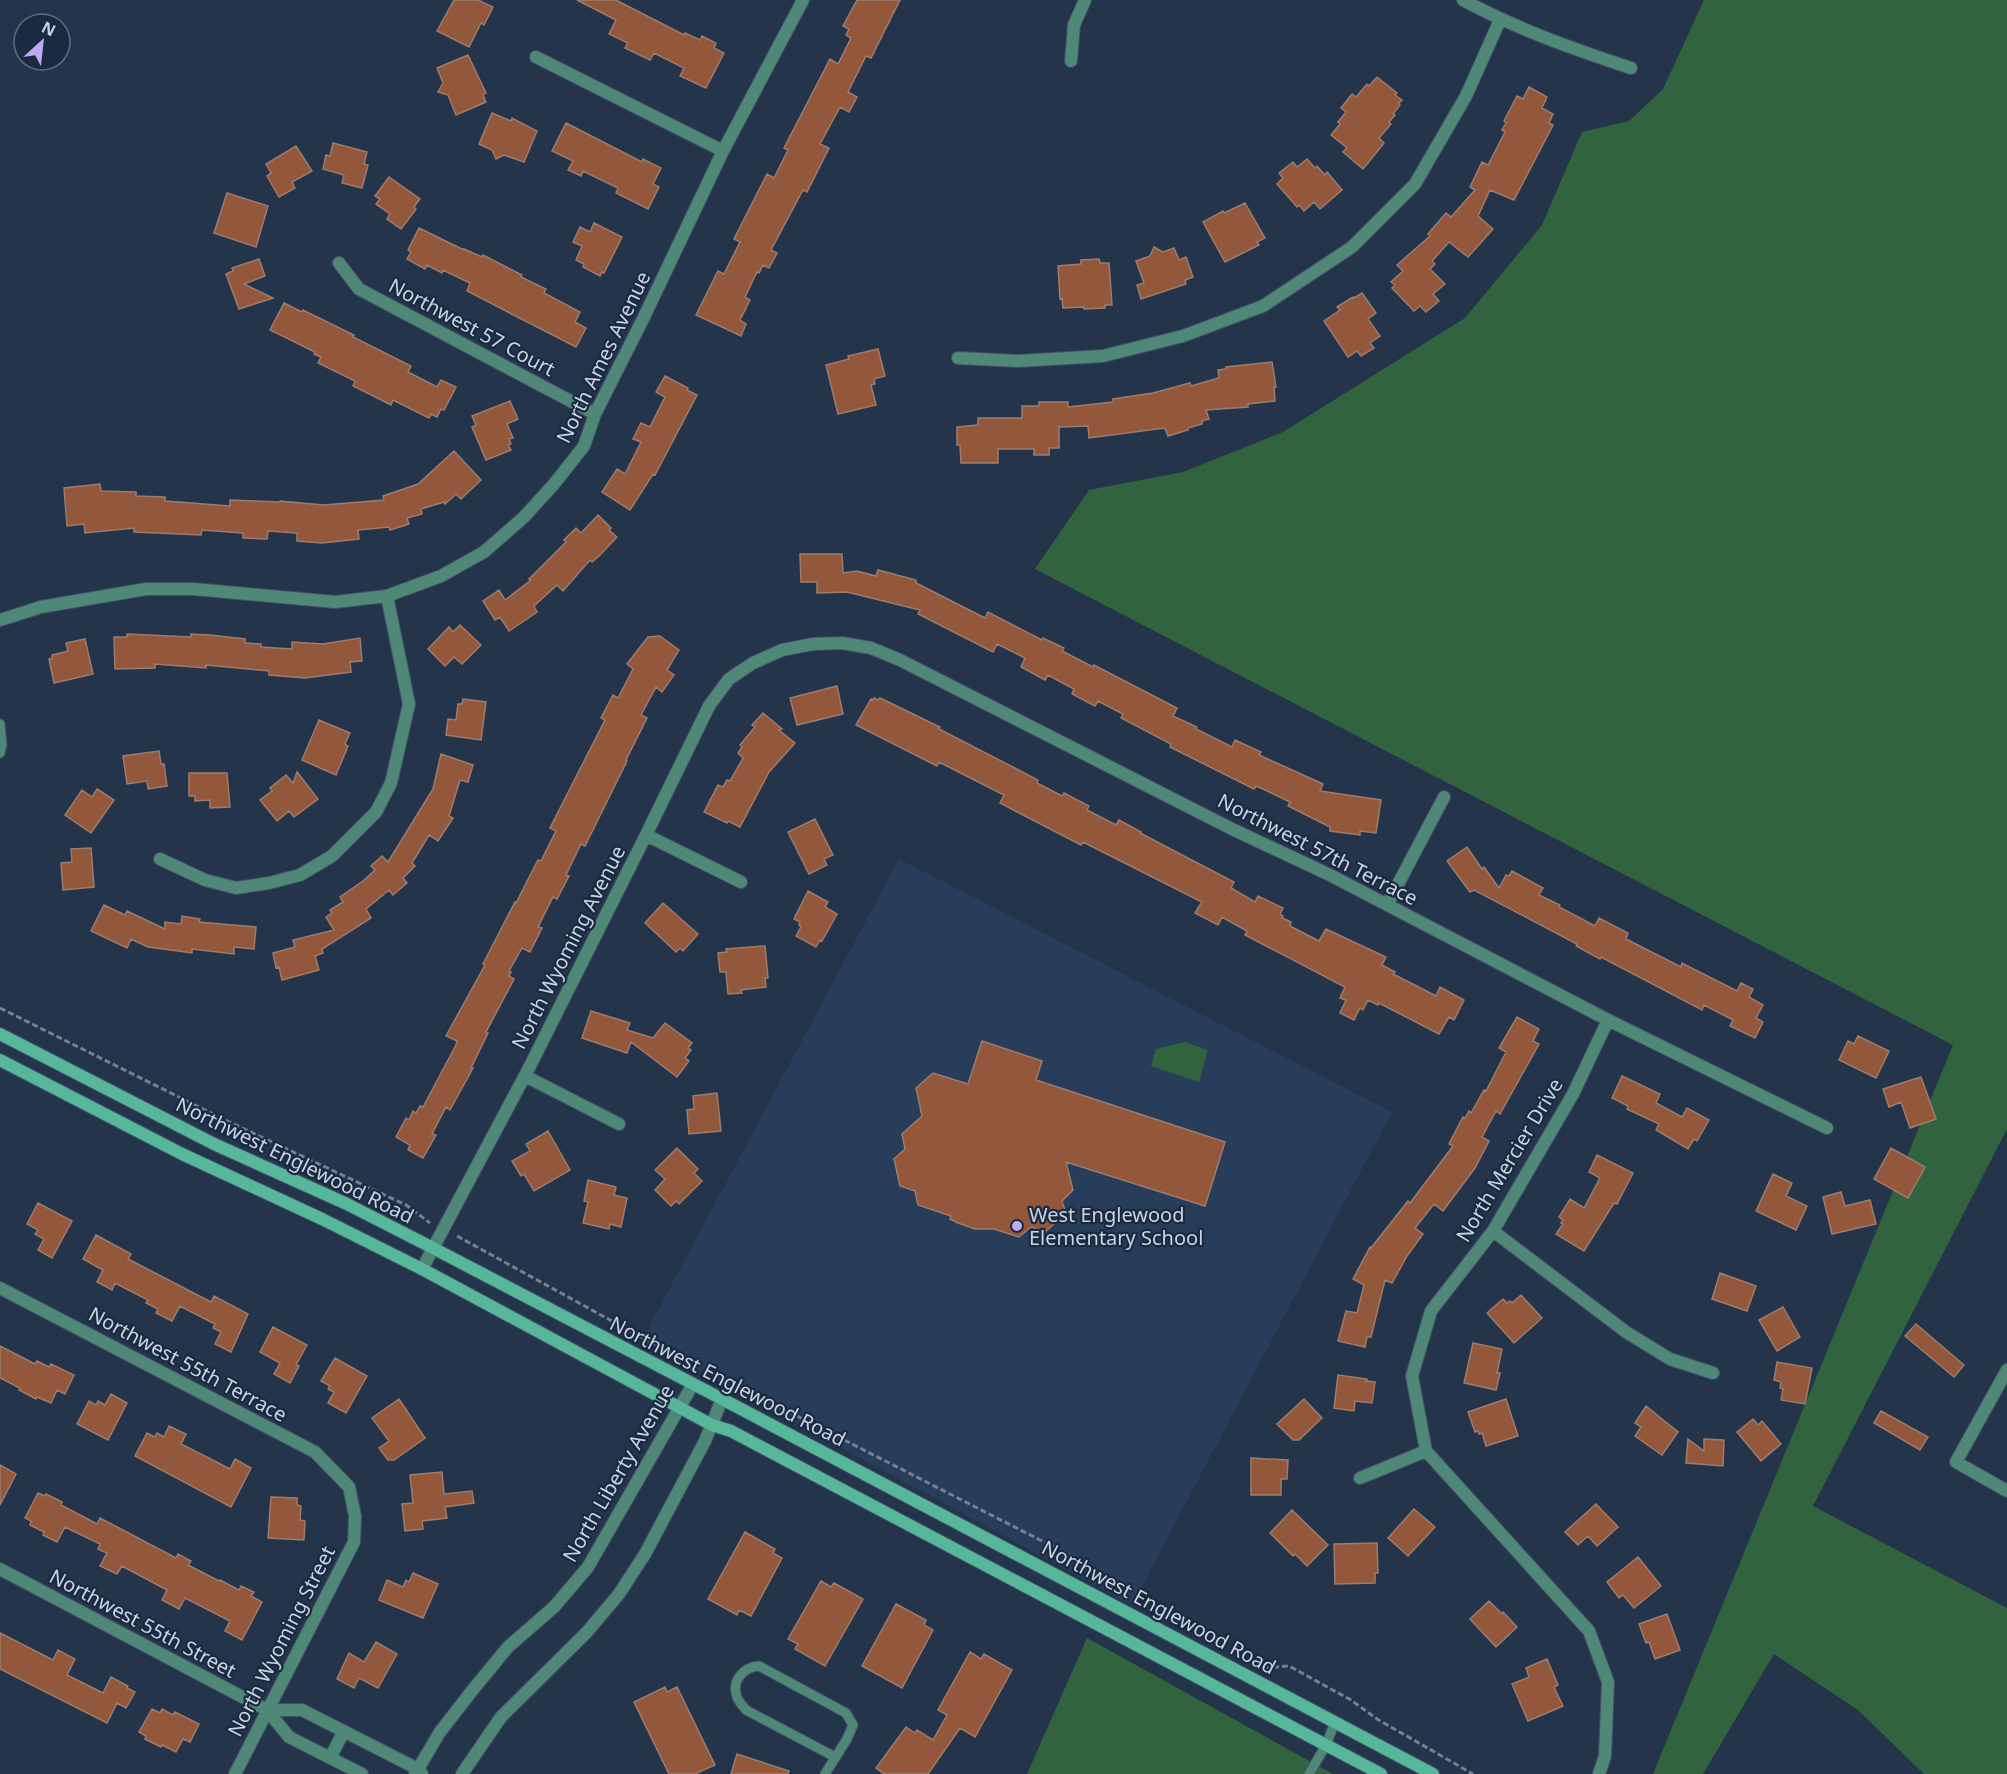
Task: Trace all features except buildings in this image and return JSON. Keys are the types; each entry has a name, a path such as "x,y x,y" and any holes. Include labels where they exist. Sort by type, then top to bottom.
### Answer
{"main road":[{"name":"Northwest Englewood Road","path":"0,1034 214,1144 347,1204 433,1248 1433,1774"},
{"name":"Northwest Englewood Road","path":"0,1060 182,1154 322,1219 422,1269 712,1425 731,1431 762,1447 1381,1774"}],"street":[{"name":"North Ames Avenue","path":"0,620 41,607 146,589 193,589 335,602 387,596 441,576 484,552 524,517 584,446 595,414 723,151 803,0"},
{"path":"1071,61 1074,25 1085,0"},
{"path":"1463,0 1500,20 1558,44 1631,68"},
{"path":"958,358 1018,361 1103,356 1183,336 1263,306 1352,247 1415,184 1466,96 1500,20"},
{"path":"536,57 723,151"},
{"name":"Northwest 57 Court","path":"339,263 359,289 595,414"},
{"path":"160,859 205,880 236,888 269,883 300,875 332,856 376,812 391,783 409,704 387,596"},
{"name":"Northwest 57th Terrace","path":"782,650 813,644 842,643 871,648 900,660 1232,829 1330,875 1608,1020 1827,1128"},
{"name":"North Wyoming Avenue","path":"422,1269 525,1076 709,706 729,680 753,663 782,650"},
{"path":"1387,905 1444,797"},
{"name":"North Wyoming Avenue","path":"646,835 741,882"},
{"name":"North Mercier Drive","path":"1426,1452 1412,1376 1431,1311 1492,1231 1573,1094 1608,1020"},
{"name":"North Wyoming Avenue","path":"525,1076 619,1124"},
{"path":"1492,1231 1626,1332 1670,1359 1713,1373"},
{"name":"Northwest 55th Terrace","path":"0,1288 315,1452 349,1487"},
{"path":"2007,1370 1956,1462 2007,1491"},
{"name":"North Liberty Avenue","path":"418,1772 440,1732 501,1656 554,1607 588,1568 693,1384"},
{"path":"462,1774 501,1717 587,1632 619,1594 645,1554 705,1441 722,1399"},
{"path":"1360,1478 1426,1452 1589,1631 1608,1682 1605,1756 1599,1774"},
{"name":"North Wyoming Street","path":"235,1774 354,1542 355,1516 349,1487"},
{"name":"Northwest 55th Street","path":"0,1569 267,1710 289,1737 362,1774"},
{"name":"Northwest 55th Street","path":"267,1710 302,1710 418,1772"},
{"path":"330,1758 344,1731"}],"lane":[{"path":"0,724 2,745 0,753"},
{"path":"825,1774 847,1739 853,1725 846,1713 759,1666 750,1667 740,1673 736,1685 737,1697 746,1710 835,1757"},
{"path":"1309,1774 1326,1745 1335,1722"}],"path":[{"path":"0,1008 223,1119 406,1205 442,1231 457,1236 674,1355"},
{"path":"747,1394 762,1398 1091,1566 1106,1585"},
{"path":"1262,1668 1289,1666 1351,1700 1377,1719 1473,1774"}],"shaded area":[{"name":"West Englewood Elementary School","path":"899,859 1392,1112 1132,1605 642,1340"}],"green space":[{"path":"1704,0 2007,0 2007,1129 1813,1506 2007,1608 2007,1774 1924,1774 1858,1710 1774,1654 1703,1774 1653,1774 1953,1045 1035,569 1089,490 1183,472 1283,432 1465,318 1542,225 1582,132 1629,121 1663,89"},
{"path":"1185,1042 1208,1050 1199,1082 1151,1066 1156,1049"},
{"path":"1087,1638 1333,1774 1027,1774"}],"place":[{"name":"West Englewood Elementary School","path":"1017,1226"}]}
